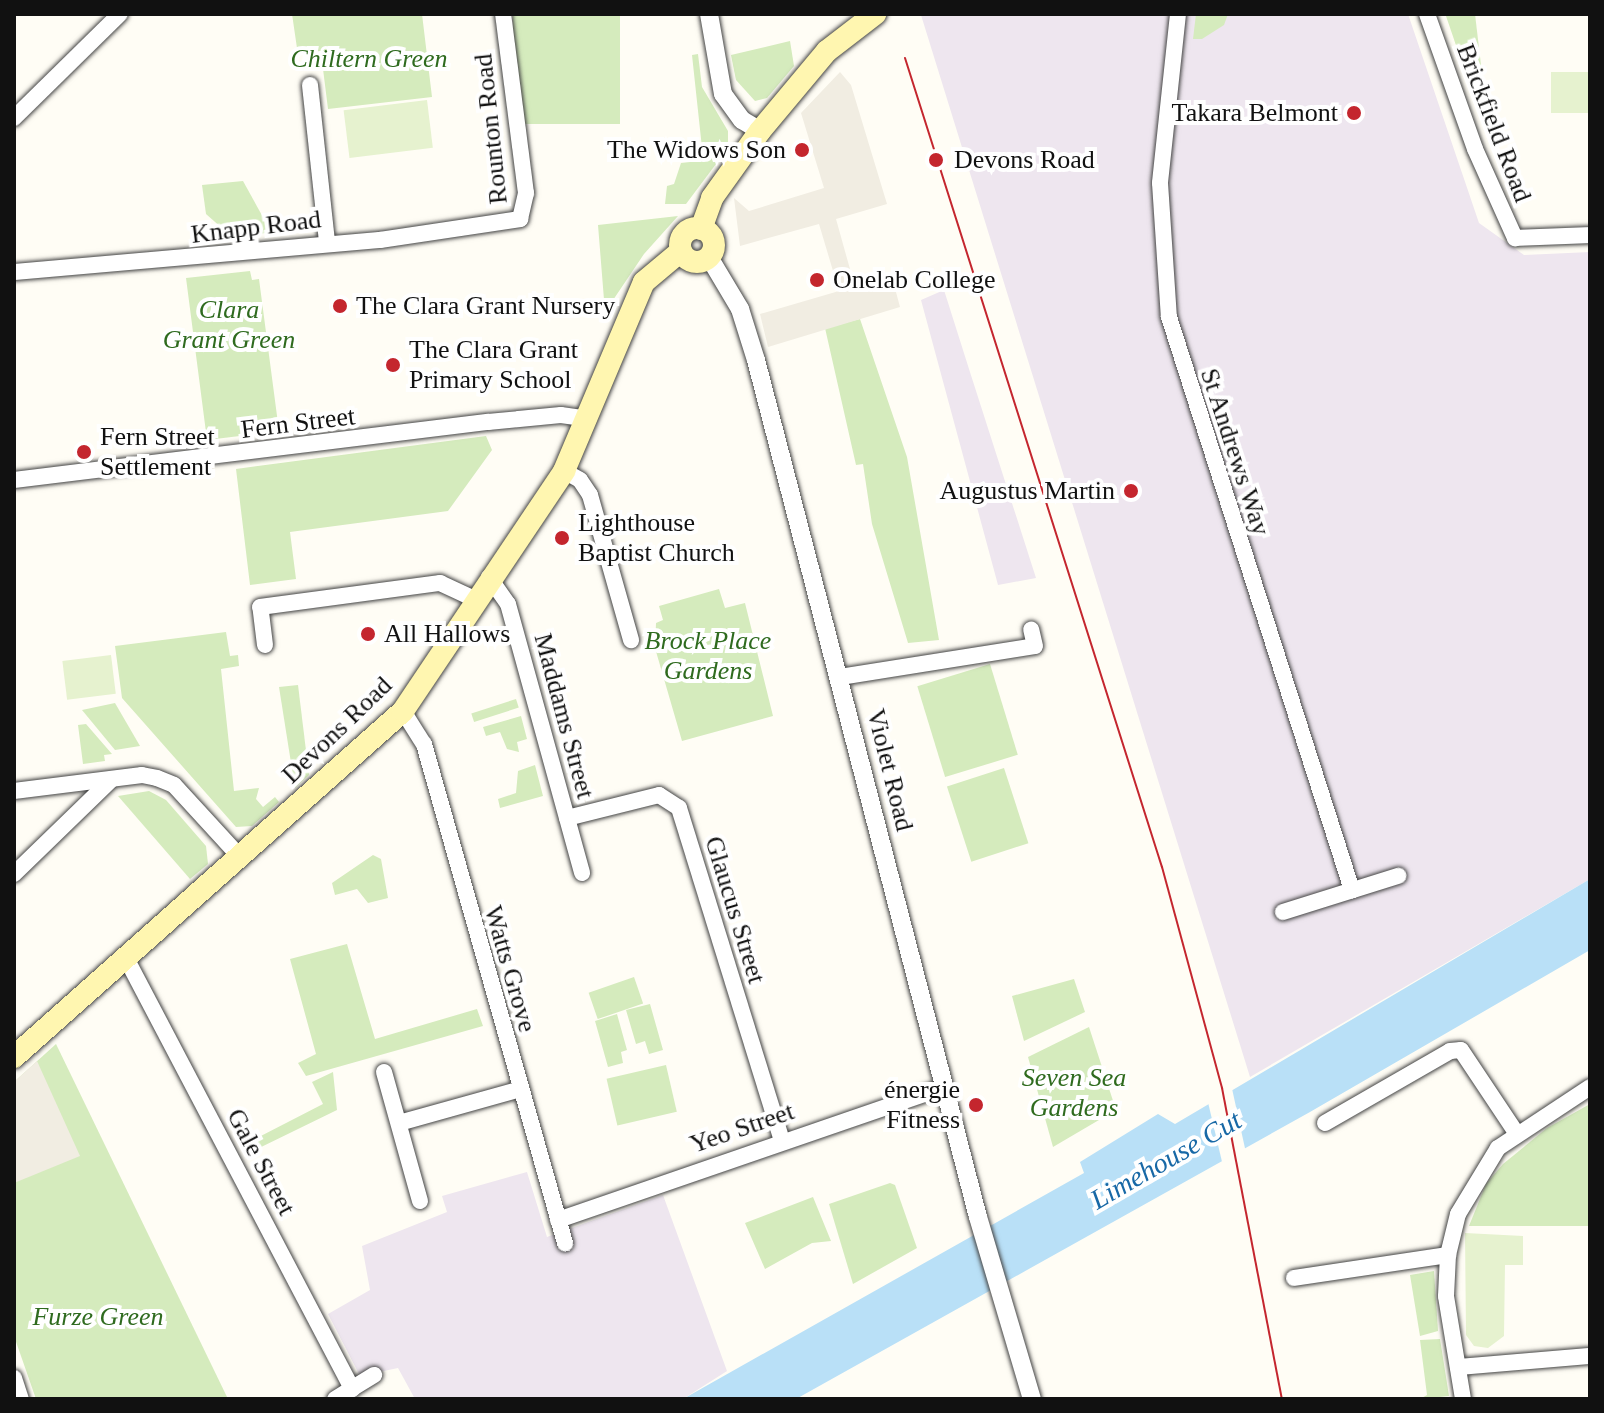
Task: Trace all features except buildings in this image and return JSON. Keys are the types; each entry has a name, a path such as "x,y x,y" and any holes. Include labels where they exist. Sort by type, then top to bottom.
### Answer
{"main road":[{"name":"Devons Road","path":"14,1057 403,711 489,577 564,471 589,419 644,282 681,251 682,237 701,229 712,198 760,131 827,51 868,19"},
{"path":"681,251 693,262 709,257 712,238 701,229"}],"street":[{"path":"14,118 120,14"},
{"name":"Rounton Road","path":"502,223 520,219 527,204 503,14"},
{"path":"709,14 723,94 742,120 760,131"},
{"name":"St Andrews Way","path":"1178,14 1160,183 1169,317 1352,890"},
{"name":"Brickfield Road","path":"1427,14 1515,238 1590,235"},
{"path":"310,85 327,242"},
{"name":"Knapp Road","path":"14,272 502,223"},
{"name":"Violet Road","path":"709,257 747,331 840,677 978,1217 1032,1399"},
{"name":"Fern Street","path":"14,480 522,419 589,419"},
{"path":"564,471 580,480 590,495 631,640"},
{"name":"Maddams Street","path":"489,577 508,604 582,873"},
{"path":"265,645 260,607 440,583 475,599"},
{"path":"840,677 1038,652 1031,629"},
{"name":"Watts Grove","path":"403,711 424,744 565,1243"},
{"path":"14,791 142,775 174,785 239,856"},
{"path":"14,874 112,779"},
{"name":"Glaucus Street","path":"567,818 659,795 679,808 782,1140"},
{"path":"1283,912 1398,876"},
{"name":"Gale Street","path":"126,958 352,1389"},
{"path":"1325,1123 1450,1051 1461,1050 1515,1131"},
{"path":"384,1072 420,1201"},
{"name":"Yeo Street","path":"558,1220 782,1140 944,1087"},
{"path":"1463,1399 1446,1296 1448,1255 1458,1214 1482,1169 1515,1131 1590,1087"},
{"path":"399,1123 521,1089"},
{"path":"1294,1278 1448,1255"},
{"path":"1458,1367 1590,1356"},
{"path":"335,1399 374,1375"},
{"path":"14,1378 21,1399"}],"shaded area":[{"path":"1408,14 1479,223 1524,255 1590,252 1590,879 1250,1077 921,15"},
{"path":"840,72 851,85 887,204 836,219 855,287 892,277 900,307 768,347 760,314 839,291 819,224 740,246 734,198 749,211 824,188 801,113"},
{"path":"944,290 1036,578 998,585 921,300"},
{"path":"37,1061 80,1156 14,1183 14,1082"},
{"path":"527,1172 547,1237 663,1195 727,1371 683,1399 415,1399 398,1368 360,1376 328,1314 370,1290 362,1246 447,1212 442,1196"}],"green space":[{"name":"Chiltern Green","path":"292,14 422,14 432,97 328,109 321,53 298,55"},
{"path":"513,14 620,14 620,124 513,124"},
{"path":"1196,14 1228,14 1224,25 1202,39 1193,39"},
{"path":"1475,14 1485,99 1475,101 1446,16"},
{"path":"790,41 794,66 767,98 755,101 736,80 731,55"},
{"path":"698,54 702,87 728,131 728,148 686,204 665,204 667,186 674,184 681,163 690,162 702,148 692,55"},
{"path":"1551,72 1590,72 1590,113 1551,113"},
{"path":"427,100 433,148 349,158 344,110"},
{"path":"243,181 264,219 266,233 232,237 206,214 202,185"},
{"path":"678,216 644,254 605,312 598,225"},
{"name":"Clara Grant Green","path":"250,271 252,280 259,279 279,431 207,440 186,278"},
{"path":"860,319 907,457 939,640 908,643 872,524 863,464 856,465 825,328"},
{"path":"486,436 492,450 448,511 290,532 296,579 250,585 236,469"},
{"name":"Brock Place Gardens","path":"719,589 725,608 745,603 773,716 682,741 655,648 656,623 663,620 659,606"},
{"path":"226,632 230,656 238,655 239,666 221,669 234,791 259,788 256,799 263,807 275,797 279,802 252,826 236,827 122,698 115,646"},
{"path":"111,655 116,694 67,700 62,661"},
{"path":"990,664 1018,755 945,777 917,686"},
{"path":"298,685 309,775 295,788 279,687"},
{"path":"516,699 519,708 474,722 471,714"},
{"path":"115,703 140,746 115,750 82,710"},
{"path":"521,716 527,739 517,742 519,752 507,749 500,732 486,736 483,727"},
{"path":"86,724 112,754 104,755 105,761 83,764 78,725"},
{"path":"535,765 543,796 500,808 498,799 516,793 518,771"},
{"path":"1004,768 1028,843 971,862 947,787"},
{"path":"149,791 166,800 206,846 208,864 190,879 118,796"},
{"path":"373,855 381,859 388,898 368,903 357,889 335,895 332,883"},
{"path":"347,944 375,1039 477,1009 483,1026 306,1076 298,1063 316,1054 290,959"},
{"path":"634,977 643,1003 598,1019 589,993"},
{"path":"1074,979 1085,1012 1024,1041 1012,996"},
{"path":"650,1004 663,1050 649,1054 645,1041 636,1044 626,1010"},
{"path":"617,1014 627,1050 621,1052 623,1063 608,1067 595,1021"},
{"name":"Seven Sea Gardens","path":"1089,1027 1116,1110 1053,1147 1028,1057"},
{"name":"Furze Green","path":"56,1044 228,1399 36,1399 14,1336 14,1082"},
{"path":"666,1065 677,1112 617,1125 607,1079"},
{"path":"333,1072 337,1110 247,1154 231,1121 240,1117 253,1140 323,1104 312,1082"},
{"path":"1590,1104 1590,1226 1469,1226 1486,1184 1503,1164 1547,1128"},
{"path":"890,1183 895,1185 917,1248 853,1284 829,1204"},
{"path":"813,1197 831,1241 812,1243 765,1269 745,1223"},
{"path":"1465,1233 1523,1236 1523,1265 1505,1265 1504,1336 1488,1348 1474,1346 1466,1335"},
{"path":"1434,1271 1438,1331 1420,1336 1410,1275"},
{"path":"1440,1339 1449,1396 1420,1399 1427,1395 1420,1340"}],"water":[{"name":"Limehouse Cut","path":"1590,879 1590,950 1310,1112 796,1399 683,1399 1084,1173 1080,1162 1158,1114 1175,1124"}],"pier":[{"path":"1231,1084 1246,1153 1223,1166 1207,1098"}],"tram line":[{"path":"905,58 1162,867 1222,1088 1282,1399"}],"place":[{"name":"Takara Belmont","path":"1354,113"},
{"name":"The Widows Son","path":"802,150"},
{"name":"Devons Road","path":"936,160"},
{"name":"Onelab College","path":"817,280"},
{"name":"The Clara Grant Nursery","path":"340,306"},
{"name":"The Clara Grant Primary School","path":"393,365"},
{"name":"Fern Street Settlement","path":"84,452"},
{"name":"Augustus Martin","path":"1131,491"},
{"name":"Lighthouse Baptist Church","path":"562,538"},
{"name":"All Hallows","path":"368,634"},
{"name":"énergie Fitness","path":"976,1105"}]}
